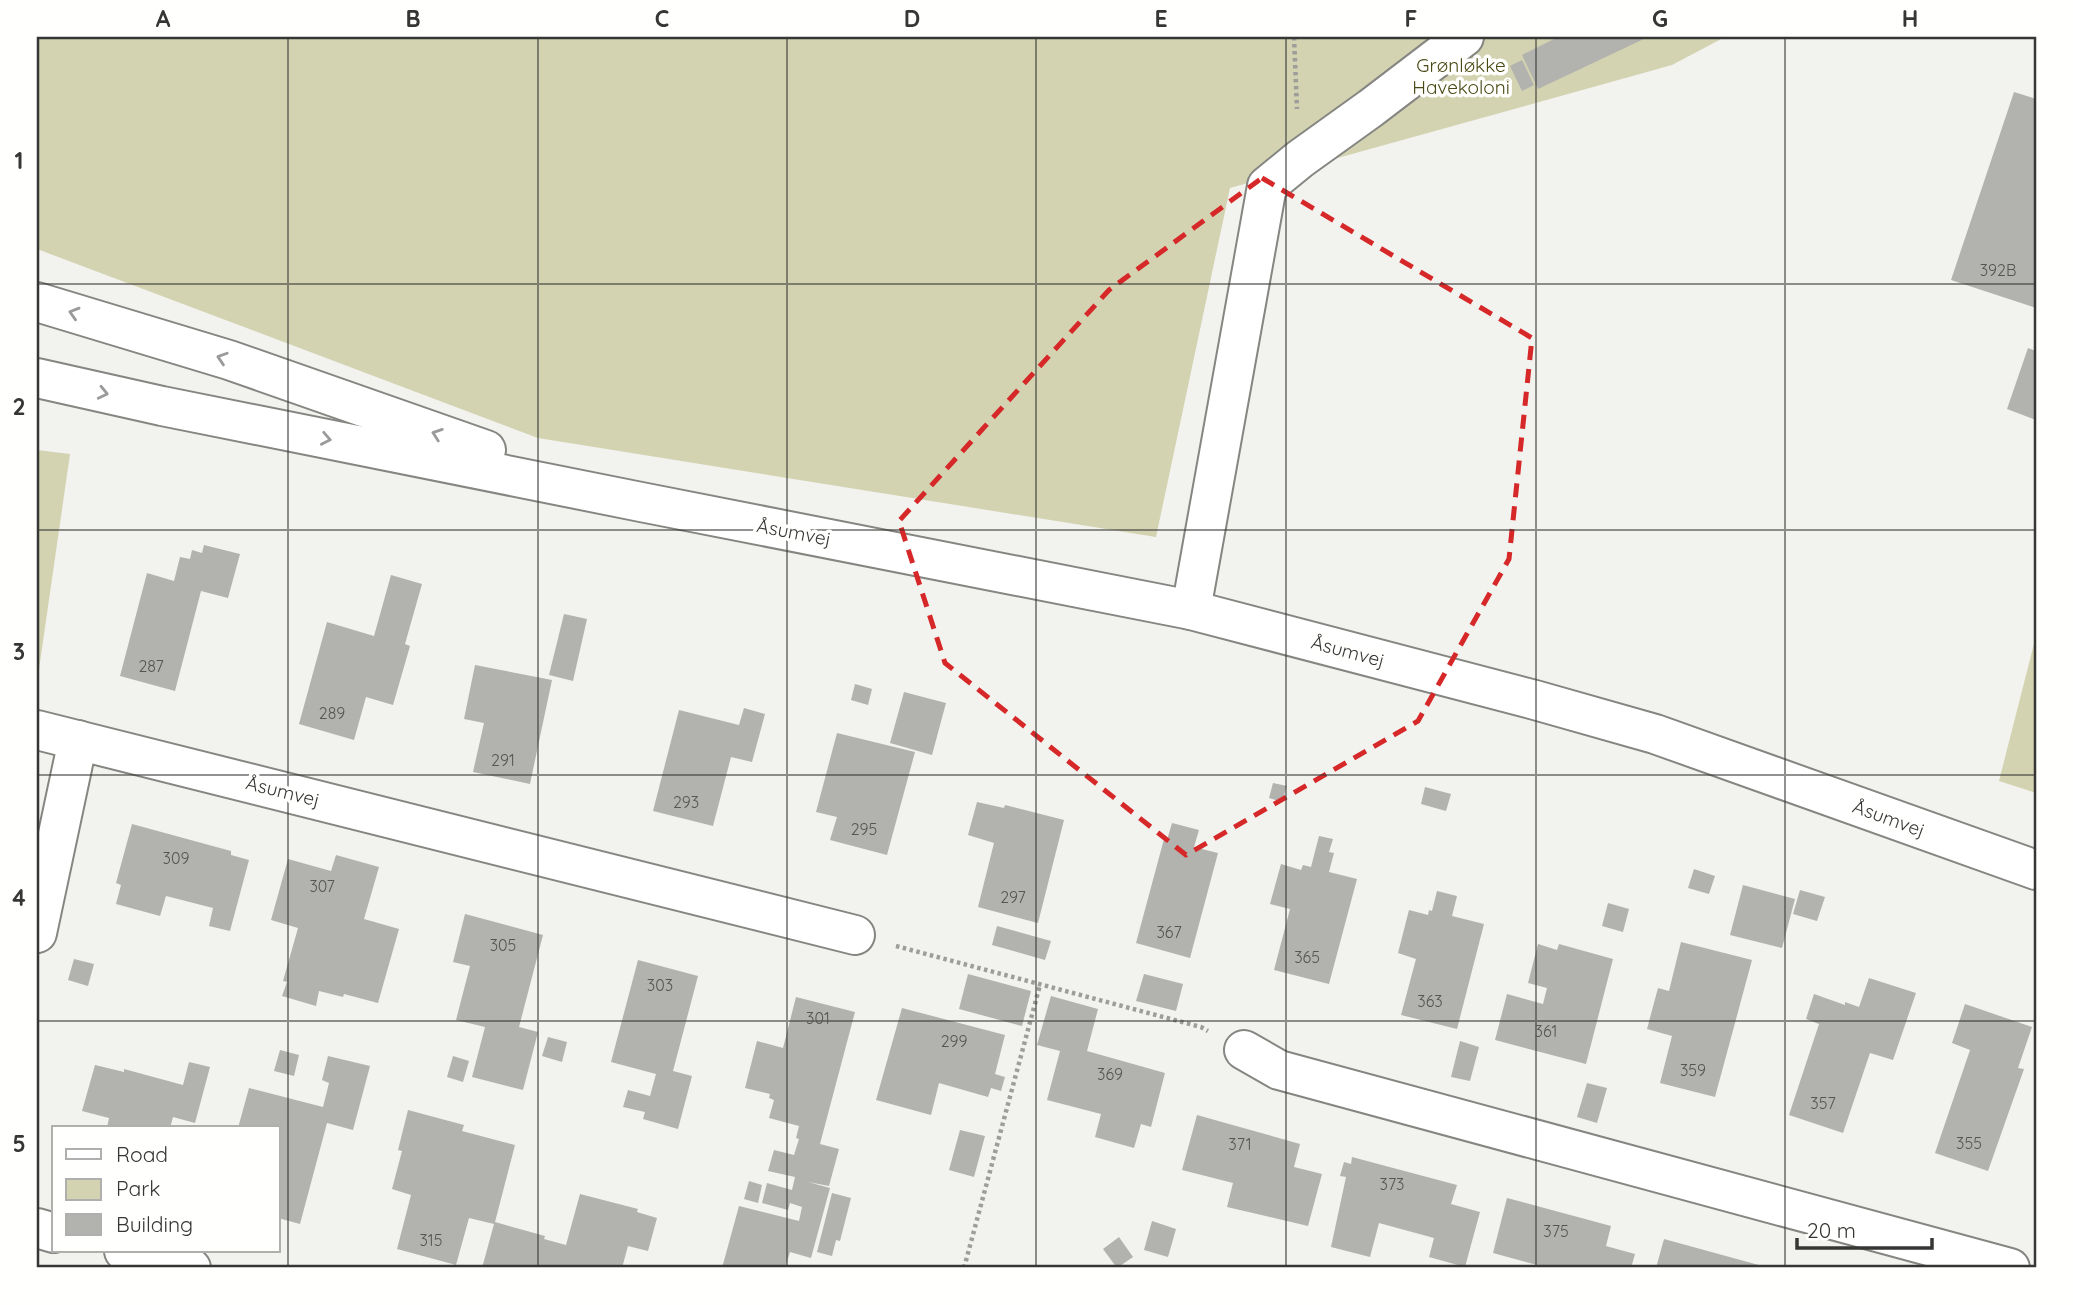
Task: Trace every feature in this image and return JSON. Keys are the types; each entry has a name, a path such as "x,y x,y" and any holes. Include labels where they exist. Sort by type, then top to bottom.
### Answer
{"street":[{"path":"1191,610 1267,186 1464,37"},
{"name":"Åsumvej","path":"37,302 229,360 641,502"},
{"name":"Åsumvej","path":"37,378 162,406 1191,610 1656,734 2036,870"},
{"name":"Åsumvej","path":"37,730 855,935"},
{"path":"37,933 78,740"},
{"path":"1244,1050 1279,1070 2010,1268"},
{"path":"2029,1268 2036,1249"},
{"path":"128,1252 191,1268"}],"path":[{"path":"1294,37 1300,159"},
{"path":"855,935 1201,1027 1244,1050"},
{"path":"964,1268 1040,985"}],"highlighted area":[{"path":"1262,178 1532,338 1509,559 1418,721 1186,855 945,663 899,521 1109,290"}],"green space":[{"name":"Grønløkke Havekoloni","path":"37,37 1725,37 1672,65 1230,188 1156,537 538,438 37,249"},
{"path":"37,450 70,454 37,683"},
{"path":"2036,636 2036,793 1999,781"}],"building":[{"path":"1558,37 1648,37 1538,89 1522,55"},
{"path":"1522,60 1534,85 1522,91 1510,66"},
{"path":"2014,92 2036,99 2036,308 1951,280"},
{"path":"2028,348 2036,351 2036,420 2007,409"},
{"path":"204,545 240,554 228,598 201,591 175,691 120,676 147,573 174,581 180,557 190,559 192,550 202,553"},
{"path":"391,575 422,584 405,644 410,646 393,705 366,697 354,740 299,724 327,622 374,636"},
{"path":"564,614 587,619 573,681 549,675"},
{"path":"475,665 552,680 530,784 473,772 484,723 464,719"},
{"path":"855,684 872,689 868,705 851,700"},
{"path":"904,692 946,703 932,755 890,743"},
{"path":"744,708 765,714 752,762 731,757 713,826 653,811 679,710 739,725"},
{"path":"837,733 915,752 887,855 830,840 837,817 816,812"},
{"path":"1273,783 1287,786 1282,802 1269,798"},
{"path":"1425,787 1451,794 1446,811 1421,804"},
{"path":"977,802 1004,808 1005,805 1064,820 1038,923 978,907 994,843 968,835"},
{"path":"1172,823 1199,830 1194,847 1218,853 1190,958 1136,943 1164,839 1167,840"},
{"path":"132,824 231,851 231,855 249,860 230,931 209,926 213,908 166,896 160,916 116,904 121,885 116,883"},
{"path":"1319,836 1333,839 1329,852 1334,853 1329,872 1357,879 1329,984 1274,970 1290,909 1270,904 1281,864 1301,870 1303,865 1311,867"},
{"path":"336,855 379,867 364,919 399,929 378,1003 319,991 316,1006 282,996 287,982 283,981 298,928 271,920 288,859 331,871"},
{"path":"1694,869 1715,876 1709,894 1688,888"},
{"path":"1743,885 1795,899 1782,948 1730,935"},
{"path":"1800,890 1825,897 1817,921 1793,914"},
{"path":"1437,891 1457,896 1452,916 1484,924 1457,1029 1401,1015 1416,959 1398,953 1409,910 1428,915 1429,910 1432,911"},
{"path":"1608,903 1629,909 1623,932 1602,926"},
{"path":"465,914 543,935 519,1027 538,1032 523,1090 472,1077 485,1027 456,1020 470,966 453,962"},
{"path":"997,926 1051,941 1045,960 992,945"},
{"path":"1681,942 1752,960 1715,1097 1660,1083 1672,1036 1647,1029 1658,988 1669,991"},
{"path":"1538,944 1557,950 1559,944 1613,959 1586,1064 1495,1040 1507,994 1543,1004 1547,988 1528,983"},
{"path":"74,959 94,964 88,986 68,980"},
{"path":"638,960 698,976 673,1071 692,1076 678,1129 643,1119 645,1112 623,1107 628,1090 650,1096 656,1074 611,1062"},
{"path":"968,974 1031,991 1022,1026 959,1009"},
{"path":"1144,974 1183,984 1176,1011 1136,1001"},
{"path":"1869,978 1916,993 1893,1060 1870,1053 1843,1133 1789,1115 1819,1024 1806,1019 1814,994 1859,1007"},
{"path":"1051,996 1098,1009 1087,1051 1165,1073 1151,1127 1141,1124 1134,1148 1095,1137 1101,1114 1047,1100 1060,1051 1037,1045"},
{"path":"796,997 855,1012 820,1144 839,1149 829,1186 808,1182 830,1188 811,1258 790,1252 785,1268 722,1268 739,1206 799,1221 802,1207 790,1203 788,1210 762,1203 767,1183 792,1190 795,1177 768,1171 774,1150 794,1155 799,1139 796,1138 799,1126 769,1118 774,1100 769,1098 770,1094 745,1088 757,1041 783,1048"},
{"path":"1965,1004 2032,1027 2018,1068 2024,1069 1988,1171 1935,1153 1970,1050 1952,1043"},
{"path":"902,1008 1005,1035 995,1074 1005,1077 1001,1091 991,1088 988,1097 939,1083 931,1115 876,1100"},
{"path":"548,1037 567,1042 562,1062 542,1056"},
{"path":"1460,1041 1479,1047 1470,1081 1451,1077"},
{"path":"280,1050 299,1055 294,1076 274,1071"},
{"path":"328,1056 370,1066 353,1130 327,1123 300,1224 280,1219 280,1126 239,1126 249,1088 323,1107 329,1083 322,1080"},
{"path":"453,1056 469,1061 463,1082 447,1077"},
{"path":"189,1062 210,1067 195,1123 173,1117 171,1126 107,1126 109,1118 82,1111 95,1065 124,1072 124,1069 183,1085"},
{"path":"1587,1083 1607,1088 1597,1123 1577,1117"},
{"path":"408,1110 464,1125 462,1131 515,1145 495,1222 566,1245 580,1194 638,1209 637,1212 657,1218 648,1251 628,1246 622,1268 482,1268 494,1224 469,1218 456,1265 397,1249 411,1195 392,1189 402,1151 398,1150"},
{"path":"1197,1115 1300,1144 1294,1167 1322,1174 1308,1226 1227,1207 1233,1183 1182,1170"},
{"path":"960,1130 985,1136 974,1177 949,1170"},
{"path":"1352,1157 1457,1185 1451,1204 1480,1212 1465,1267 1429,1257 1434,1238 1379,1223 1370,1257 1331,1247 1346,1177 1340,1176 1344,1162 1351,1164"},
{"path":"749,1181 762,1185 758,1203 744,1199"},
{"path":"832,1193 851,1198 840,1241 836,1240 832,1256 817,1252"},
{"path":"1507,1198 1611,1226 1606,1246 1635,1254 1631,1268 1548,1268 1493,1253"},
{"path":"1152,1221 1176,1229 1168,1257 1144,1250"},
{"path":"1119,1237 1133,1257 1117,1268 1103,1249"},
{"path":"1664,1239 1766,1267 1766,1268 1656,1268"}]}
